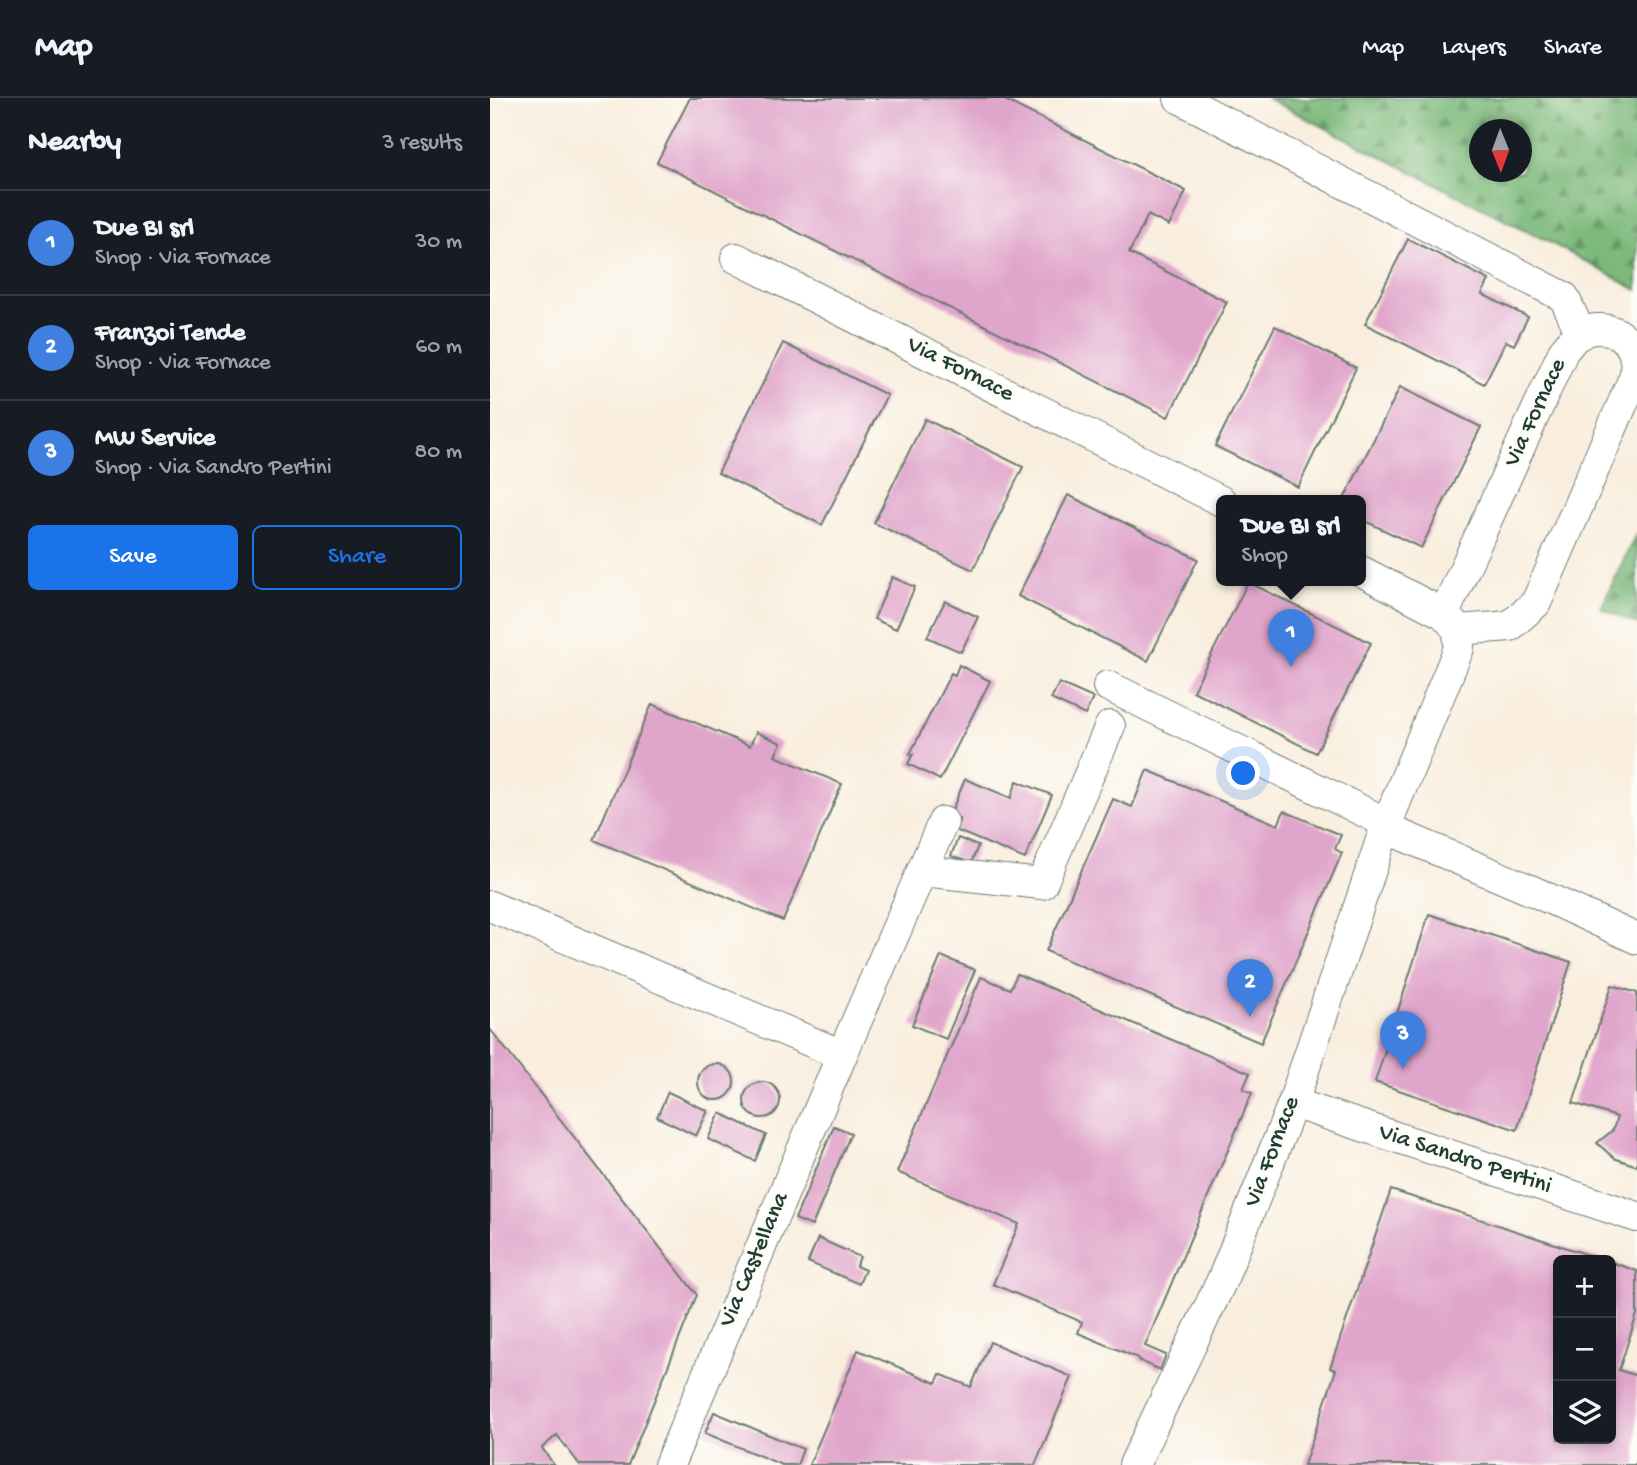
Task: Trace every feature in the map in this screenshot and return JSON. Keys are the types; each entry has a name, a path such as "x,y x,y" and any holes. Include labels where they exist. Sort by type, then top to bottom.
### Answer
{"street":[{"path":"1179,98 1564,296 1581,334"},
{"name":"Via Fornace","path":"736,258 1216,498"},
{"name":"Via Fornace","path":"1134,1465 1223,1278 1293,1103 1386,825 1459,648 1451,622 1564,350 1581,334 1596,328 1616,331 1627,341 1635,358 1634,375 1536,603 1510,626 1451,622"},
{"path":"1366,574 1451,622"},
{"path":"1108,686 1386,825 1637,939"},
{"path":"922,871 1042,884 1110,726"},
{"name":"Via Castellana","path":"669,1465 943,822"},
{"path":"490,905 842,1055"},
{"name":"Via Sandro Pertini","path":"1293,1103 1637,1217"}],"green space":[{"path":"1267,98 1637,98 1637,290 1555,245"},
{"path":"1637,532 1637,624 1601,608"}],"building":[{"path":"690,98 1001,98 1186,191 1169,226 1148,215 1129,253 1227,302 1168,417 657,162"},
{"path":"1408,239 1489,280 1482,294 1528,317 1514,345 1506,341 1484,384 1365,324"},
{"path":"1275,326 1356,368 1298,487 1215,446"},
{"path":"783,343 887,395 822,525 718,473"},
{"path":"1400,387 1481,427 1421,548 1366,521 1366,495 1346,495"},
{"path":"925,419 1023,467 973,570 874,523"},
{"path":"1068,495 1198,559 1148,661 1018,596"},
{"path":"892,577 915,587 896,629 874,619"},
{"path":"1246,586 1256,586 1371,643 1316,753 1193,691"},
{"path":"945,601 978,617 961,652 927,637"},
{"path":"959,665 990,681 940,780 908,764 913,754 910,754 951,673 955,675"},
{"path":"1059,683 1093,698 1085,715 1051,699"},
{"path":"652,704 750,746 756,732 781,743 775,756 842,784 783,921 594,840"},
{"path":"1147,770 1278,825 1284,811 1341,835 1335,849 1342,853 1261,1043 1046,951 1113,799 1132,807"},
{"path":"965,779 1011,798 1017,781 1052,795 1025,859 955,830 960,819 950,815"},
{"path":"958,838 978,846 971,863 951,856"},
{"path":"1429,914 1571,962 1517,1130 1375,1082"},
{"path":"941,956 975,970 946,1039 912,1025"},
{"path":"1017,974 1250,1073 1243,1089 1252,1093 1145,1346 1166,1355 1160,1370 1078,1333 1082,1322 993,1284 1019,1224 897,1172 981,977 1010,989"},
{"path":"1612,985 1637,993 1637,1166 1614,1158 1597,1143 1613,1130 1617,1117 1573,1103"},
{"path":"490,1029 697,1295 628,1465 580,1465 557,1435 542,1448 554,1465 490,1465"},
{"path":"716,1064 729,1069 734,1082 729,1095 716,1100 703,1095 698,1082 703,1069"},
{"path":"762,1082 775,1087 780,1100 775,1113 762,1118 749,1113 744,1100 749,1087"},
{"path":"668,1092 708,1111 696,1136 657,1117"},
{"path":"720,1113 766,1135 755,1161 708,1139"},
{"path":"834,1126 851,1133 812,1226 795,1219"},
{"path":"1391,1190 1589,1255 1553,1255 1553,1444 1616,1444 1616,1264 1637,1271 1637,1314 1619,1370 1637,1376 1635,1465 1304,1465 1336,1370 1330,1368"},
{"path":"818,1238 860,1257 856,1266 865,1270 859,1284 808,1262"},
{"path":"990,1342 1072,1377 1035,1465 809,1465 858,1350 936,1383 940,1374 971,1387"},
{"path":"714,1412 803,1449 797,1465 782,1465 705,1433"}],"place":[{"name":"Due BI srl","path":"1291,667"},
{"name":"Franzoi Tende","path":"1250,1017"},
{"name":"MW Service","path":"1403,1069"}]}
